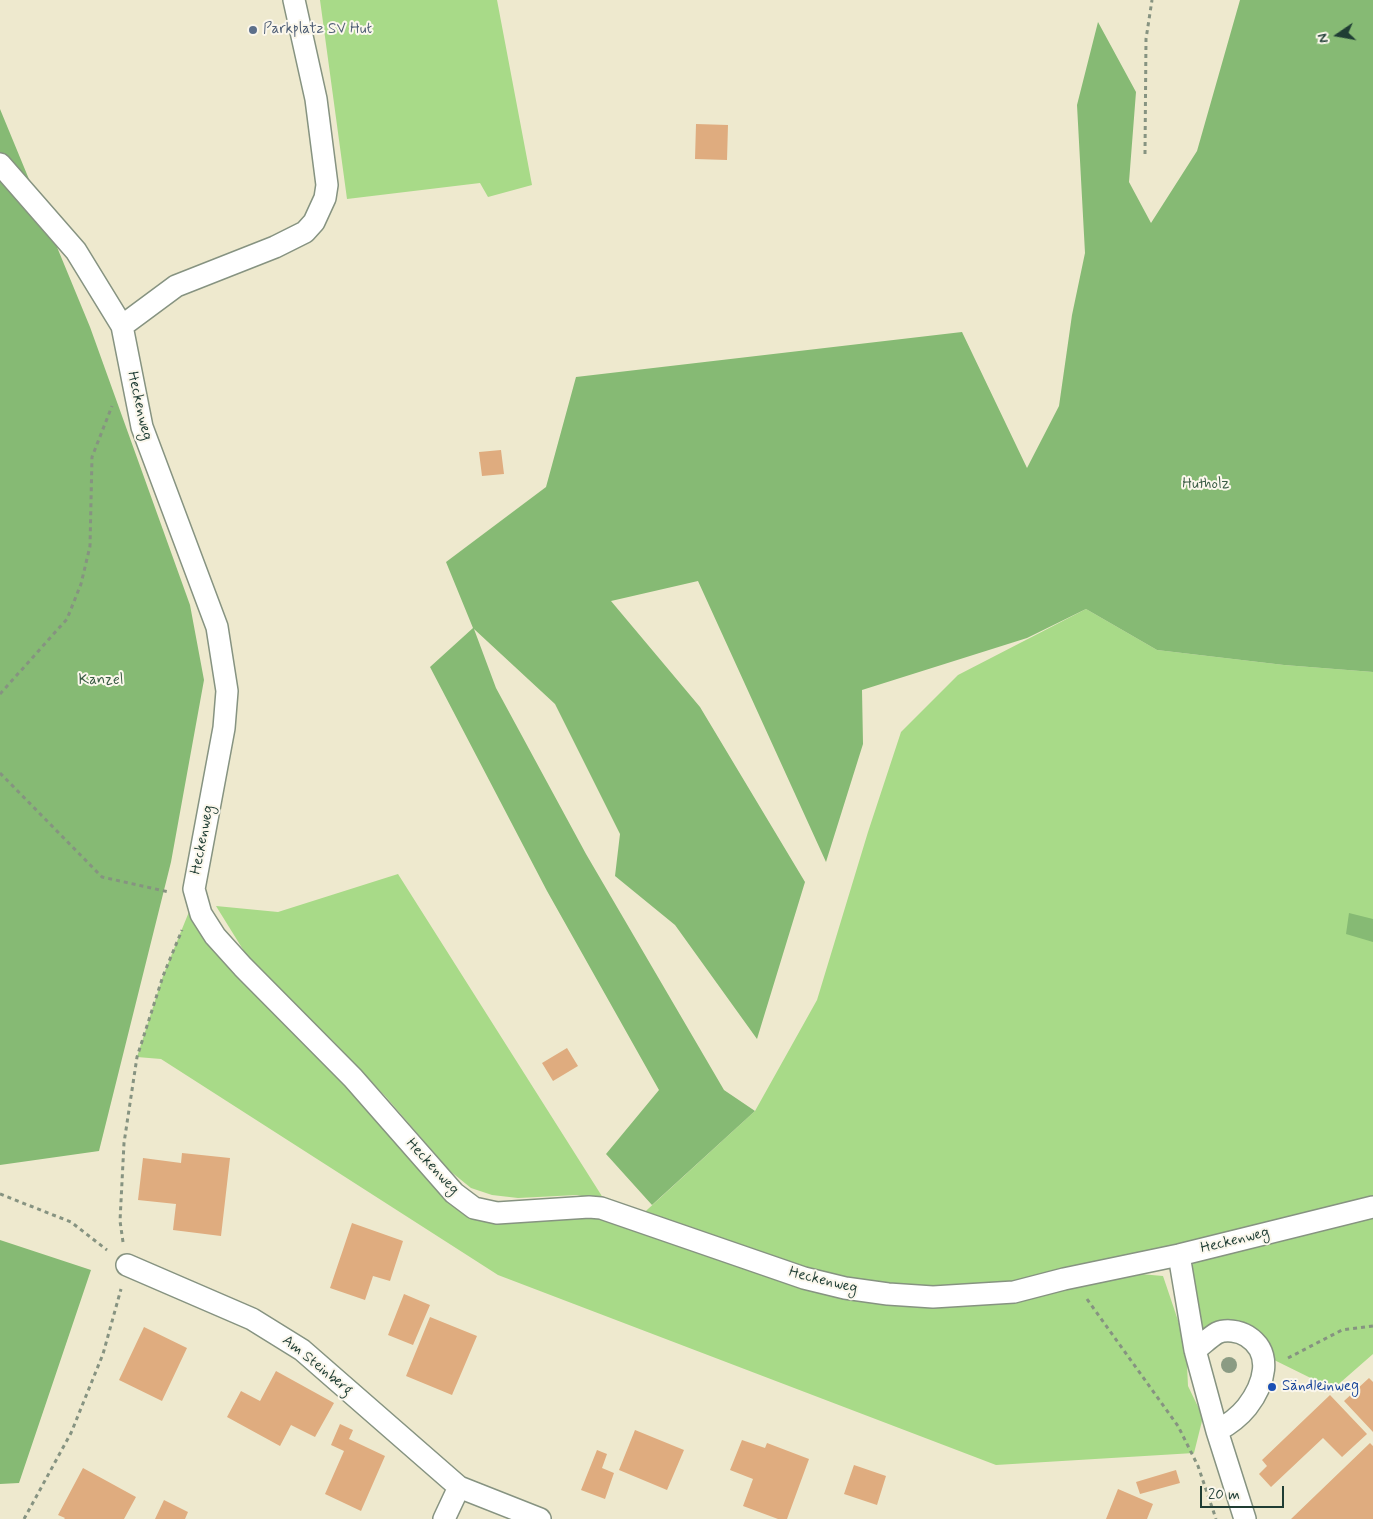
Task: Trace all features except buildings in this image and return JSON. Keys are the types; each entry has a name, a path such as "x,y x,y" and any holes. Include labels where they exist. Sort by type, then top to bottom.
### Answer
{"street":[{"path":"122,326 176,286 275,247 304,232 314,222 325,198 327,185 316,99 294,0"},
{"name":"Heckenweg","path":"0,164 76,251 122,326 142,427 217,627 227,691 224,728 194,889 201,914 214,936 242,967 353,1078 454,1193 474,1208 497,1212 601,1208 804,1278 845,1288 888,1294 933,1297 1014,1292 1064,1279 1179,1255 1373,1207"},
{"path":"1179,1255 1196,1350 1217,1432 1245,1519"},
{"name":"Am Steinberg","path":"127,1265 252,1318 302,1350 459,1487 540,1519"},
{"path":"1196,1350 1217,1333 1238,1332 1259,1345 1264,1355 1265,1370 1247,1406 1229,1424 1217,1432"},
{"path":"444,1519 459,1487"}],"path":[{"path":"1145,154 1146,39 1152,0"},
{"path":"0,694 67,619 81,584 90,546 92,457 112,405"},
{"path":"0,773 102,877 195,897 163,976 137,1057 124,1143 120,1220 127,1265 103,1354 71,1433 24,1519"},
{"path":"0,1194 71,1222 127,1265"},
{"path":"1064,1279 1078,1287 1178,1426 1198,1466 1216,1519"},
{"path":"1265,1370 1342,1330 1373,1326"}],"green space":[{"path":"320,0 497,0 532,185 488,197 480,183 347,199"},
{"name":"Hutholz","path":"1240,0 1373,0 1373,672 1284,665 1157,650 1086,609 1027,638 862,690 863,744 826,862 698,581 611,601 700,707 805,882 757,1039 675,925 615,876 620,834 555,704 474,629 496,688 586,854 724,1090 755,1111 652,1205 606,1154 659,1090 547,891 430,667 473,628 446,562 546,487 576,377 962,332 1027,468 1059,406 1072,315 1085,253 1077,105 1098,22 1136,92 1129,182 1151,223 1197,151"},
{"name":"Kanzel","path":"0,109 90,327 190,605 204,680 171,862 99,1151 0,1165"},
{"path":"1086,609 1157,650 1284,665 1373,672 1373,1354 1333,1389 1264,1355 1244,1334 1195,1350 1179,1255 933,1297 721,1259 837,1297 880,1304 926,1307 974,1306 1129,1273 1163,1276 1186,1344 1188,1386 1203,1417 1194,1453 996,1465 498,1275 161,1059 137,1057 163,976 195,897 198,906 474,1208 636,1220 755,1111 817,1000 868,832 901,732 958,675"},
{"path":"398,874 605,1201 577,1195 518,1198 492,1195 471,1188 450,1171 386,1097 332,1040 283,996 247,956 216,906 278,912"},
{"path":"1349,913 1373,919 1373,942 1346,934"},
{"path":"0,1240 91,1270 19,1483 0,1484"}],"place":[{"name":"Parkplatz SV Hut","path":"253,30"},
{"name":"Sändleinweg","path":"1272,1387"}]}
